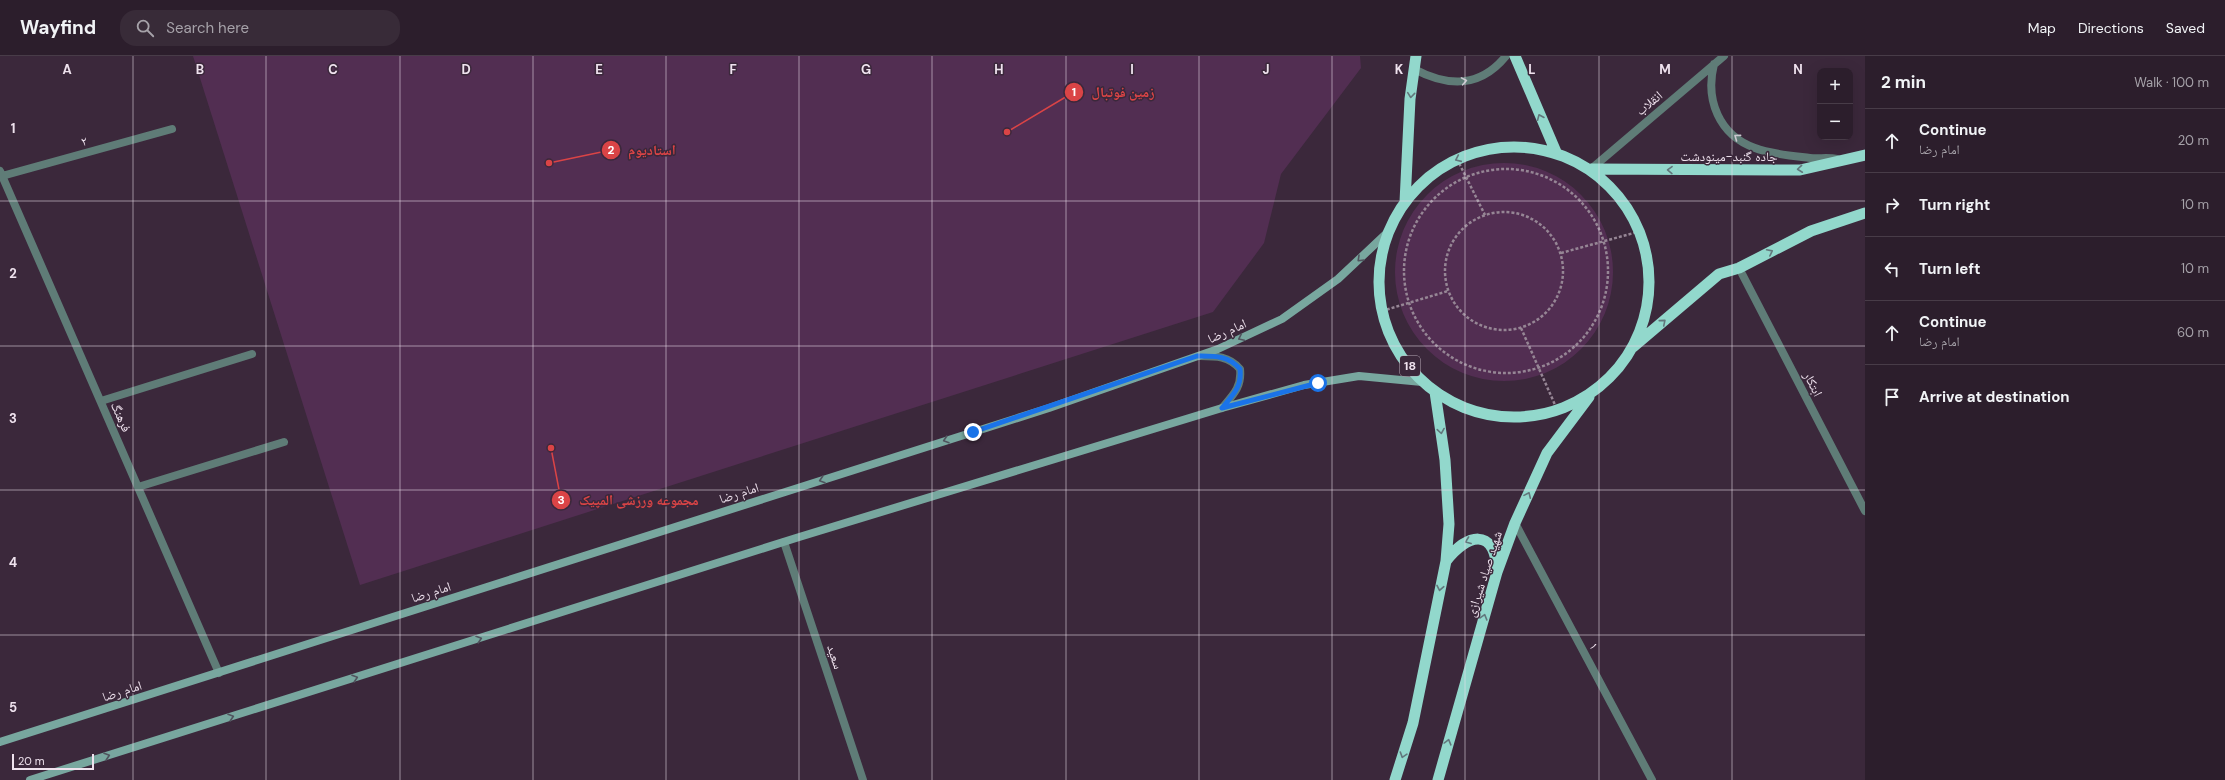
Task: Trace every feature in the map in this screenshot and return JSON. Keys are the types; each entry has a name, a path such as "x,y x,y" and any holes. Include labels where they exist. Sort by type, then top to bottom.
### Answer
{"highway":[{"name":"18","path":"1404,202 1416,56"},
{"path":"1515,56 1556,152"},
{"name":"18","path":"1522,146 1556,152 1591,169 1620,196 1641,231 1650,269 1647,309 1633,347 1615,372 1591,393 1558,410 1522,417 1486,414 1452,402 1435,392 1422,382 1396,350 1382,311 1379,271 1388,232 1404,202 1428,178 1457,159 1489,149 1522,146"},
{"name":"جاده گنبد-مینودشت","path":"1591,169 1800,170 1865,155"},
{"path":"1633,347 1719,274 1739,268 1811,231 1865,213"},
{"path":"1395,780 1413,723 1446,561 1449,524 1446,460 1435,392"},
{"name":"شهید صیاد شیرازی","path":"1438,780 1497,572 1515,523 1547,452 1591,393"},
{"path":"1446,561 1462,544 1472,539 1480,538 1489,543 1496,555 1497,572"}],"main road":[{"name":"امام رضا","path":"0,742 1049,408 1218,349 1282,319 1338,280 1388,232"},
{"path":"30,780 784,542 1222,408 1304,385 1359,376 1422,382"}],"street":[{"path":"1414,69 1441,81 1454,83 1470,80 1487,72 1500,63 1506,56"},
{"name":"انقلاب","path":"1591,169 1724,56"},
{"path":"1714,64 1711,90 1717,116 1726,129 1741,140 1756,148 1766,151 1842,160"},
{"name":"۲","path":"1,174 172,128"},
{"name":"فرهنگ","path":"1,174 219,673"},
{"name":"ابتکار","path":"1739,268 1865,511"},
{"path":"101,401 252,354"},
{"path":"1197,356 1224,357 1234,362 1240,369 1240,384 1237,391 1222,408"},
{"path":"138,486 284,442"},
{"name":"۱","path":"1515,523 1652,780"},
{"name":"سعید","path":"784,542 863,780"}],"path":[{"path":"1457,159 1485,215"},
{"path":"1507,168 1539,174 1568,188 1590,212 1604,241 1609,272 1603,303 1589,331 1566,353 1538,368 1506,373 1474,368 1463,363 1446,354 1423,332 1408,303 1403,271 1408,239 1423,210 1446,188 1475,173 1507,168"},
{"path":"1503,212 1522,214 1538,222 1552,236 1560,253 1563,271 1560,290 1554,301 1538,319 1520,328 1503,330 1485,327 1469,319 1456,306 1448,291 1444,272 1450,248 1455,237 1468,224 1485,215 1503,212"},
{"path":"1560,253 1641,231"},
{"path":"1382,311 1448,291"},
{"path":"1520,328 1558,410"}],"shaded area":[{"path":"193,56 1360,56 1361,68 1281,174 1264,243 1213,312 360,585"},
{"path":"1504,163 1536,168 1546,172 1555,176 1581,195 1600,221 1604,230 1608,240 1613,272 1608,304 1604,314 1600,323 1581,349 1555,368 1546,372 1536,376 1504,381 1472,376 1462,372 1453,368 1427,349 1408,323 1404,314 1400,304 1395,272 1400,240 1404,230 1408,221 1427,195 1453,176 1462,172 1472,168"}],"place":[{"name":"زمین فوتبال","path":"1007,132"},
{"name":"استادیوم","path":"549,163"},
{"name":"مجموعه ورزشی المپیک","path":"551,448"}],"route":[{"path":"973,432 1049,408 1197,356 1224,357 1234,362 1240,369 1241,378 1237,391 1222,408 1304,385 1318,383"}]}
